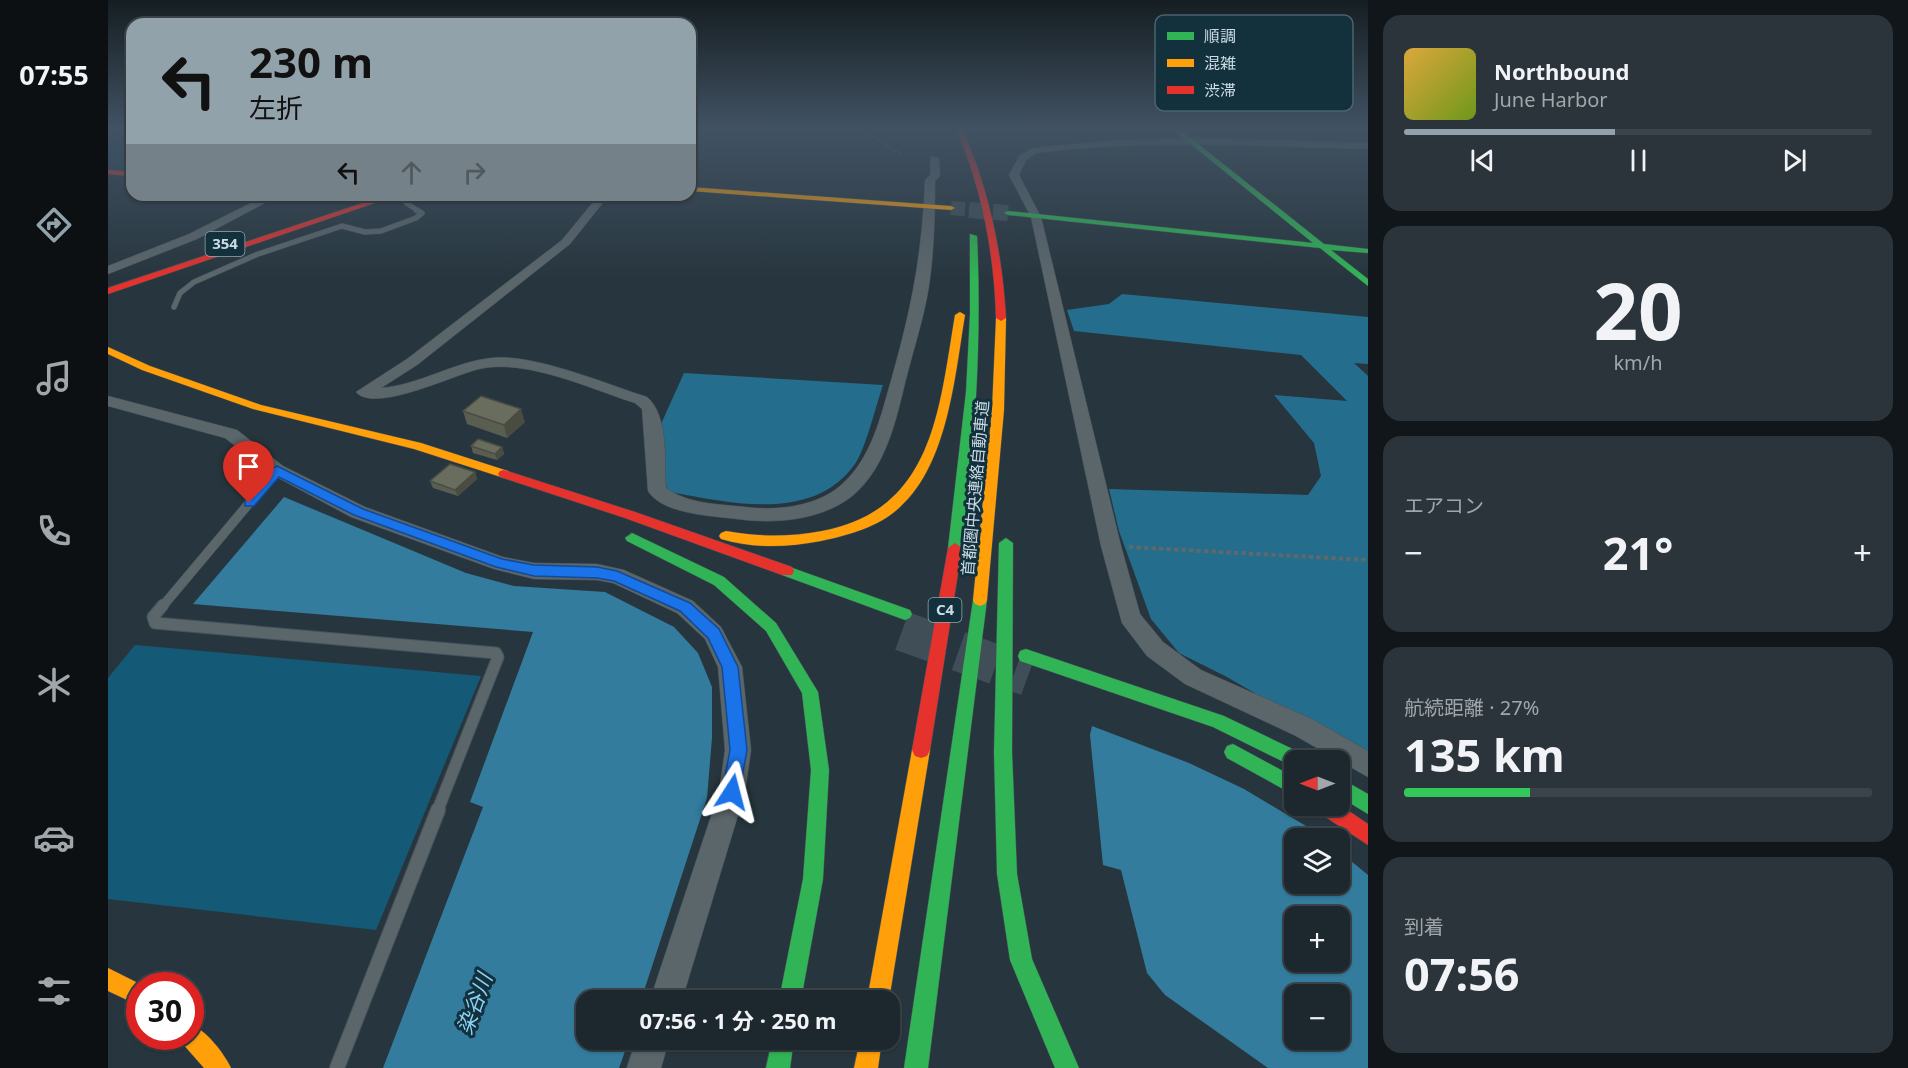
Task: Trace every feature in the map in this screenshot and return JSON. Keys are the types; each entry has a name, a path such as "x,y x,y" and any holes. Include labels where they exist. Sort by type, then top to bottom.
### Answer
{"main road":[{"path":"963,178 966,189"},
{"name":"首都圏中央連絡自動車道","path":"916,1068 987,552 1001,376 1002,319 991,218 981,178"},
{"path":"1237,178 1368,283"},
{"path":"696,189 951,208"},
{"name":"354","path":"108,279 365,201"},
{"name":"354","path":"108,291 376,201"},
{"path":"1008,213 1368,251"},
{"name":"首都圏中央連絡自動車道","path":"630,515 743,540 800,540 840,533 873,519 903,497 922,467 946,393 965,289 972,217 977,316 971,405 951,577 880,990"},
{"path":"108,350 146,368 257,407 417,446 630,515 905,614"},
{"path":"108,365 243,416 349,444"},
{"path":"1001,376 1004,496"},
{"path":"1005,532 1003,752 1007,874 1021,960 1059,1054 1067,1068"},
{"path":"717,564 627,537 719,581 771,627 810,692 820,770 813,879 792,990"},
{"path":"1026,656 1218,721 1284,754"},
{"path":"1220,746 1284,781"},
{"path":"1350,794 1368,806"},
{"path":"1340,816 1368,835"},
{"path":"108,979 126,988"},
{"path":"203,1050 219,1068"},
{"path":"778,1068 781,1050"},
{"path":"866,1068 869,1050"}],"street":[{"path":"599,201 566,242 412,362 364,392 391,394 472,366 510,362 640,400 649,407 652,416 657,491 666,499 748,515 770,514 821,505 854,484 868,464 885,431 920,298 927,253 930,180 932,178"},
{"path":"1014,178 1035,215 1111,546 1130,617 1141,634 1172,664 1193,677 1303,726 1368,765"},
{"path":"108,270 139,260 195,236 263,201"},
{"path":"108,401 231,434 277,471 358,512 501,564 534,571 597,572 617,576 685,607 713,633 730,667 738,750 732,792 669,990"},
{"path":"644,1068 650,1050"}],"lane":[{"path":"174,307 179,293 190,285 261,255 342,226 353,226 362,231 372,232 416,218 422,213 406,202 409,201"},
{"path":"277,471 153,617 155,623 496,652 498,657 337,1068"}],"path":[{"path":"1111,546 1368,560"}],"shaded area":[{"path":"1122,294 1368,317 1368,364 1354,363 1368,376 1368,759 1227,677 1179,653 1151,619 1119,531 1109,489 1308,495 1321,476 1314,443 1274,395 1347,401 1301,355 1074,331 1067,310 1109,304"},
{"path":"684,373 883,385 859,457 837,483 817,495 794,502 744,504 670,492 660,478 661,424"},
{"path":"135,645 481,676 376,930 108,899 108,678"}],"water":[{"name":"染谷川","path":"284,497 466,573 514,586 605,592 674,627 698,653 712,687 712,738 707,798 644,990 576,990 576,1050 625,1050 619,1068 383,1068 483,807 470,802 533,632 193,604"},
{"path":"1092,726 1189,763 1244,789 1284,813 1284,816 1289,816 1309,828 1284,828 1284,894 1350,894 1350,860 1368,875 1368,1068 1268,1068 1165,995 1147,973 1121,870 1103,865 1090,735"}],"building":[{"path":"481,396 521,409 504,425 463,411"},
{"path":"478,439 502,447 495,454 471,446"},
{"path":"450,464 475,472 455,490 430,481"}],"tunnel":[{"path":"951,208 986,211"},
{"path":"969,210 1008,213"},
{"path":"902,631 1028,676"}],"traffic: fast":[{"path":"1236,178 1368,283"},
{"path":"1008,213 1368,251"},
{"path":"955,548 972,392 975,314 973,236"},
{"path":"632,538 719,581 771,627 810,692 820,770 813,879 792,990"},
{"path":"1006,543 1003,752 1007,874 1021,960 1067,1068"},
{"path":"787,571 905,614"},
{"path":"916,1068 980,600"},
{"path":"1026,656 1218,721 1284,754"},
{"path":"1233,752 1284,780"},
{"path":"1350,793 1368,805"},
{"path":"778,1068 781,1050"}],"traffic: slow":[{"path":"696,189 951,208"},
{"path":"726,536 763,541 789,540 836,533 877,517 903,497 916,479 936,435 948,386 960,315"},
{"path":"980,600 998,410 1001,318"},
{"path":"108,350 146,368 257,407 417,446 504,474"},
{"path":"880,990 921,750"},
{"path":"108,979 126,988"},
{"path":"203,1050 219,1068"},
{"path":"866,1068 869,1050"}],"traffic: jam":[{"path":"978,178 990,221 998,268 1001,318"},
{"path":"108,291 376,201"},
{"path":"504,474 630,515 787,571"},
{"path":"921,750 955,548"},
{"path":"1340,816 1368,835"}],"route":[{"path":"249,503 277,471 358,512 501,564 534,571 597,572 617,576 685,607 713,633 730,667 738,750 732,792"}]}
